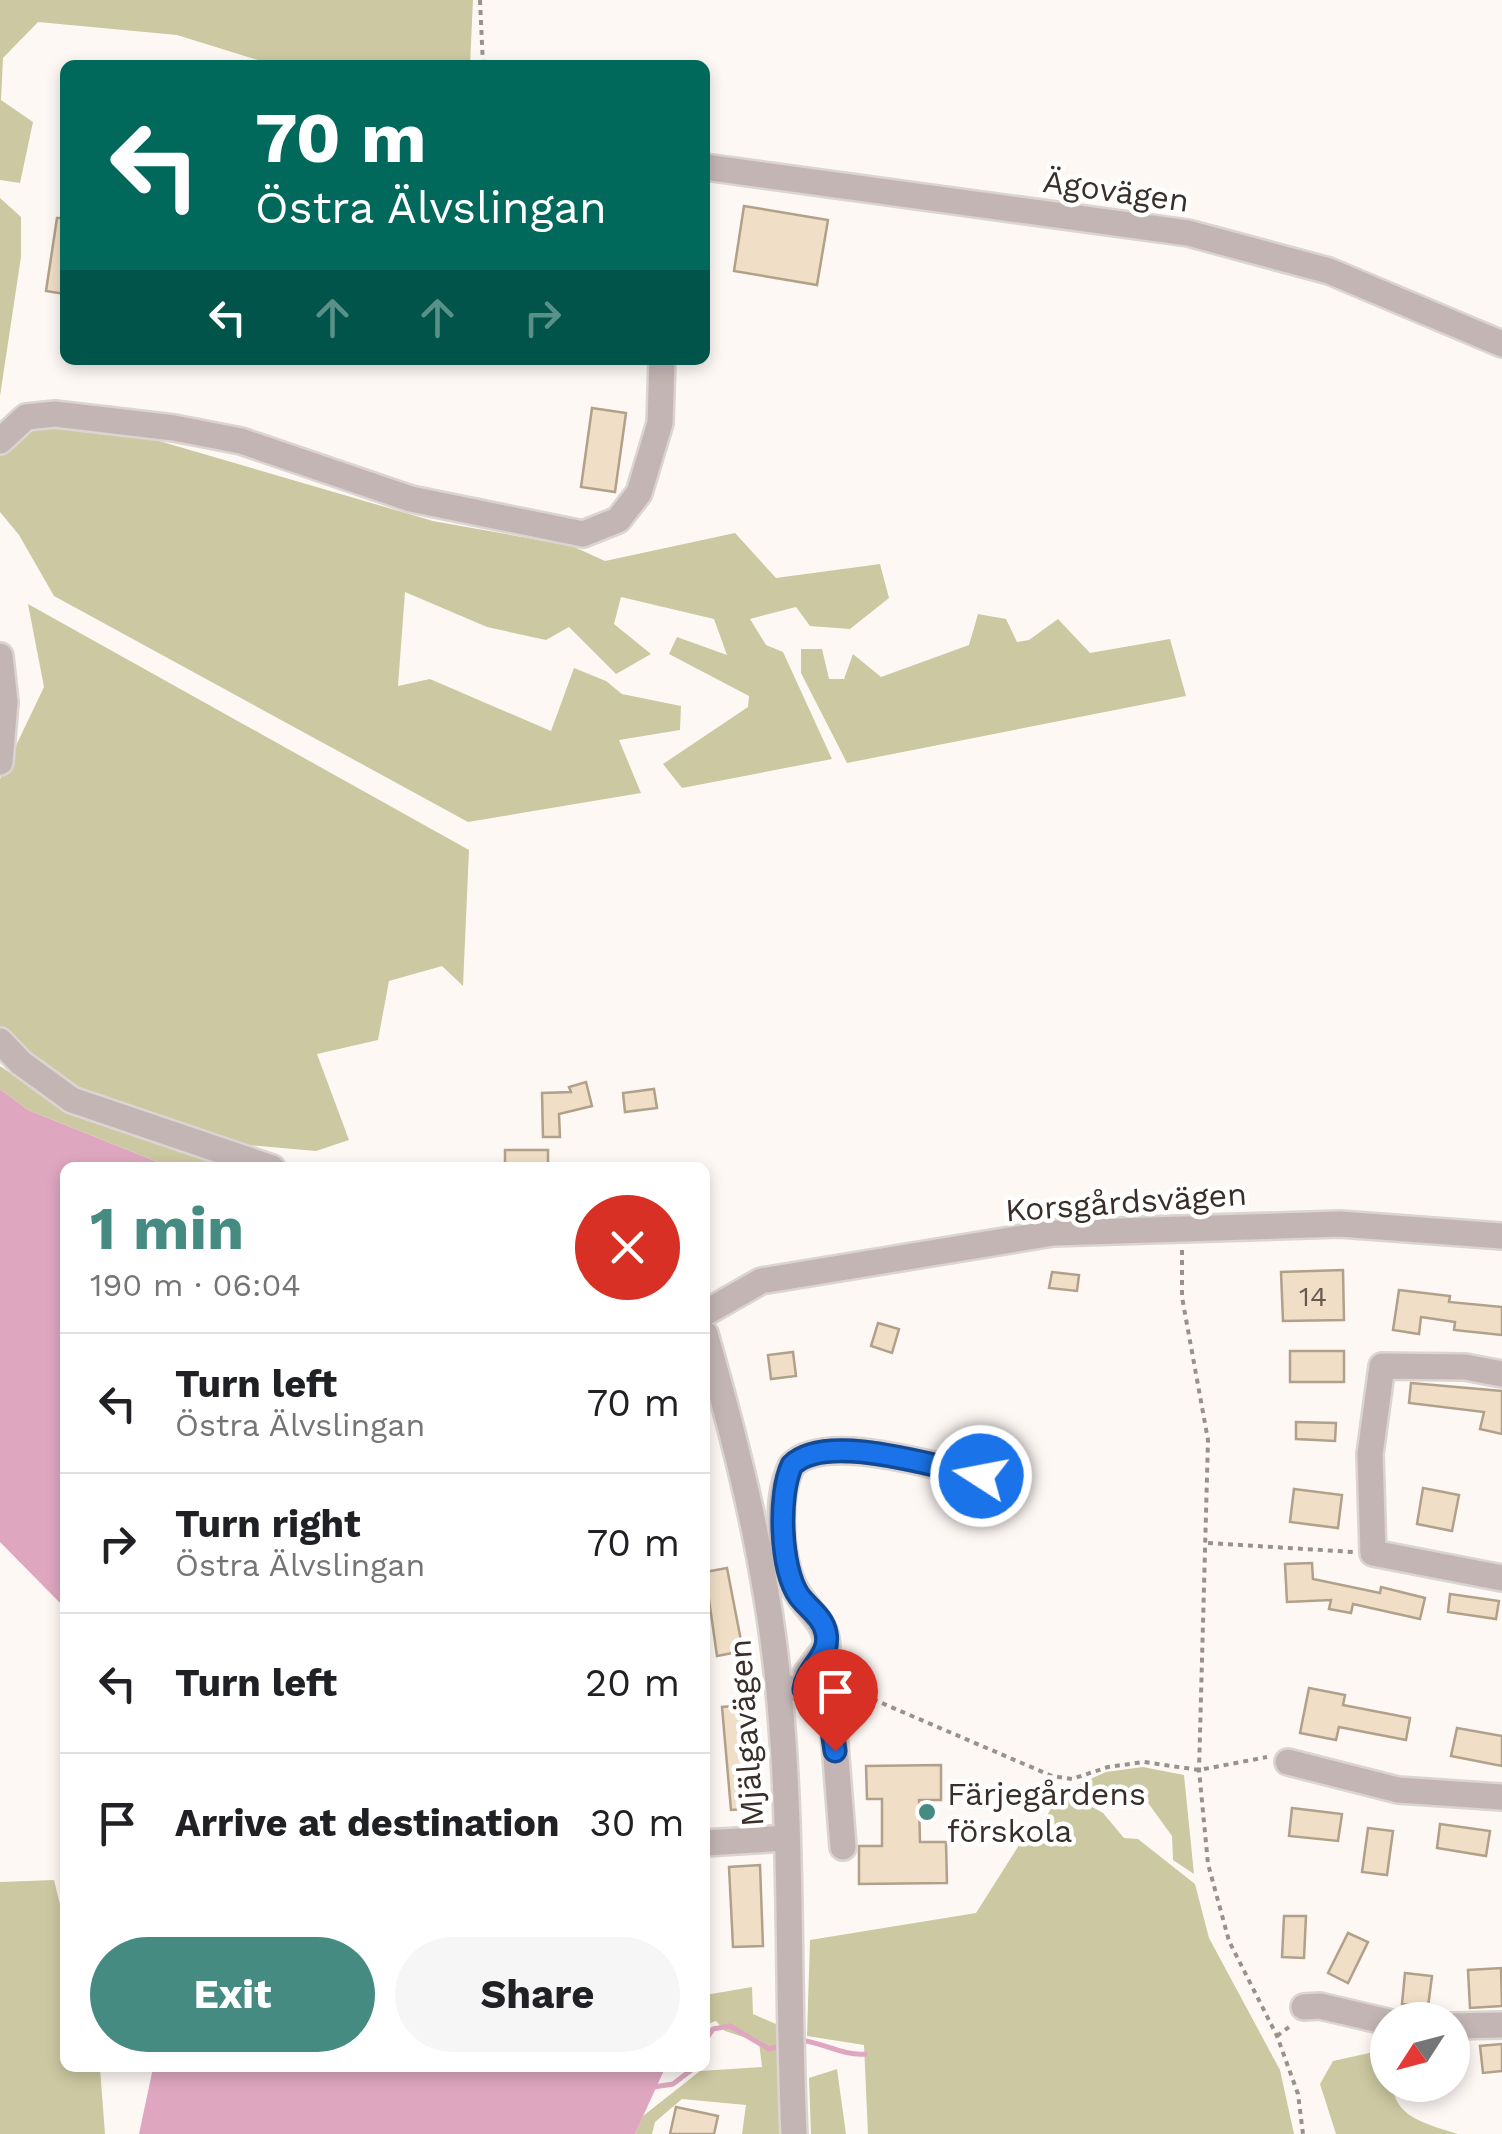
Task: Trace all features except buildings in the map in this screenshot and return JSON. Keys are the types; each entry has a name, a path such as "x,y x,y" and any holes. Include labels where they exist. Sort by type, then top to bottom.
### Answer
{"street":[{"name":"Ägovägen","path":"710,167 1188,233 1329,271 1502,344"},
{"path":"0,441 26,417 54,414 174,428 241,441 411,499 583,534 618,520 640,493 660,422 662,365"},
{"path":"0,656 4,702 0,762"},
{"path":"0,1041 21,1063 72,1100 254,1162"},
{"name":"Korsgårdsvägen","path":"710,1310 761,1281 1053,1234 1340,1224 1502,1236"},
{"name":"Mjälgavägen","path":"710,1352 730,1422 791,1689 786,1838 794,2134"},
{"path":"1502,1374 1465,1367 1382,1366 1370,1454 1373,1553 1502,1578"},
{"path":"842,1847 828,1704 791,1689 827,1646 826,1630 800,1597 788,1565 784,1494 792,1465 811,1452 842,1449 981,1476"},
{"path":"1288,1762 1398,1790 1502,1797"},
{"path":"710,1843 786,1838"},
{"path":"1304,2007 1320,2006 1370,2018"},
{"path":"1470,2026 1502,2025"}],"path":[{"path":"480,0 483,60"},
{"path":"1182,1227 1182,1296 1203,1392 1208,1440 1198,1770 1208,1864 1228,1941 1278,2036 1298,2094 1303,2134"},
{"path":"1207,1543 1373,1553"},
{"path":"791,1689 864,1695 1052,1776 1072,1779 1108,1767 1144,1762 1198,1770 1261,1755 1288,1762"}],"shaded area":[{"path":"0,0 473,0 470,60 258,60 177,35 38,22 3,58 1,100 33,122 20,183 0,180"},
{"path":"0,198 21,217 21,257 0,396"},
{"path":"21,426 135,434 433,521 572,546 605,561 735,533 776,578 880,564 889,598 850,629 810,626 796,607 750,619 766,645 783,652 832,759 682,788 663,764 748,707 749,696 669,654 677,637 727,655 714,619 621,597 614,624 651,654 616,674 569,627 546,640 487,627 405,592 398,686 430,679 551,731 574,668 606,681 622,694 681,706 680,730 619,740 641,793 468,822 54,596 19,535 0,512 0,447"},
{"path":"28,604 469,850 463,986 442,966 389,981 378,1040 317,1054 349,1140 316,1151 248,1145 112,1105 36,1067 0,1027 0,779 44,687"},
{"path":"978,614 1006,619 1017,642 1029,640 1058,619 1090,653 1170,639 1186,696 847,763 801,673 801,649 822,649 829,679 844,679 853,654 881,677 969,645"},
{"path":"0,1066 71,1114 213,1162 158,1162 28,1110 0,1089"},
{"path":"0,1089 28,1110 158,1162 60,1162 60,1603 0,1542"},
{"path":"1143,1767 1184,1775 1194,1874 1173,1860 1172,1836 1146,1800 1127,1796 1114,1810 1075,1786 1106,1772"},
{"path":"1061,1789 1103,1813 1124,1838 1138,1839 1195,1884 1209,1938 1280,2070 1294,2134 868,2134 864,2045 807,2036 810,1940 976,1913 1028,1831 1037,1835"},
{"path":"54,1880 60,1905 60,2072 100,2072 105,2134 0,2134 0,1882"},
{"path":"752,1987 753,2014 783,2027 787,2134 742,2134 746,2105 682,2099 655,2122 652,2134 635,2134 643,2116 699,2072 762,2067 759,2042 725,2031 716,2021 710,2023 710,1994"},
{"path":"1370,2053 1370,2102 1398,2102 1421,2121 1458,2134 1336,2134 1320,2084 1333,2061"},
{"path":"837,2069 846,2134 811,2134 809,2078"},
{"path":"152,2072 663,2072 635,2134 139,2134"}],"waterway":[{"path":"710,2034 713,2029 730,2026 769,2049 781,2046"},
{"path":"801,2040 865,2054"},
{"path":"654,2087 673,2084 689,2072"}],"place":[{"name":"Färjegårdens förskola","path":"927,1812"}],"route":[{"path":"835,1751 828,1704 804,1689 806,1674 827,1646 826,1630 792,1583 784,1547 784,1494 792,1465 811,1452 842,1449 981,1476"}]}
